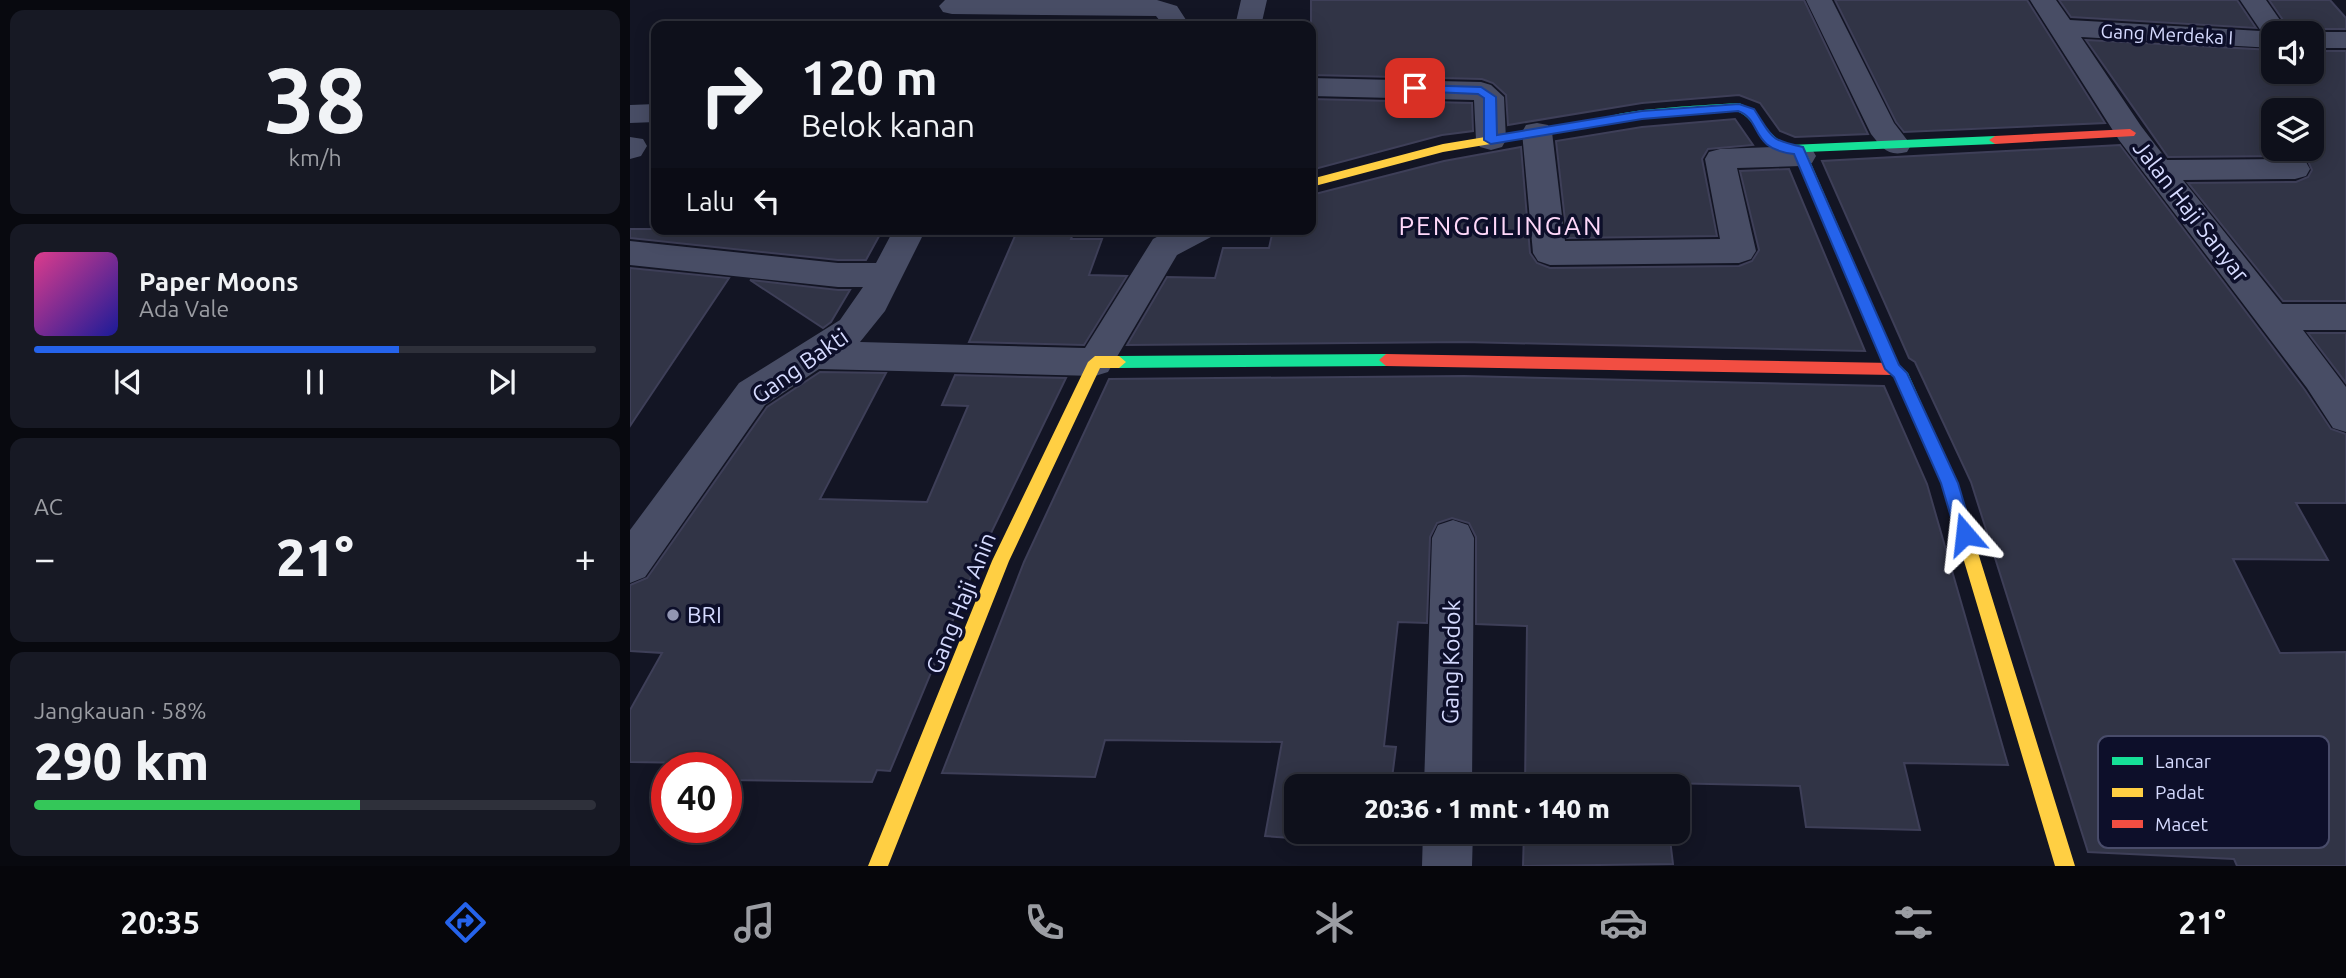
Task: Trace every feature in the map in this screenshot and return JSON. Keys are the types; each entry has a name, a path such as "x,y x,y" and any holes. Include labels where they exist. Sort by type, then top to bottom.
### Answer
{"street":[{"path":"1249,21 1254,0"},
{"path":"1819,0 1881,127 1896,145"},
{"name":"Jalan Haji Sanyar","path":"2043,0 2130,133 2273,317 2346,417"},
{"path":"2253,0 2268,21"},
{"path":"949,11 1157,8 1169,10 1176,21"},
{"name":"Gang Merdeka I","path":"2061,28 2261,39"},
{"path":"2324,40 2346,40"},
{"path":"1316,87 1481,91 1490,97 1491,140"},
{"path":"1316,182 1443,148 1642,115 1739,107 1750,111 1767,139 1781,148 1800,153"},
{"path":"630,114 651,113"},
{"path":"1537,132 1550,253 1740,250 1720,159 1896,145 2130,133"},
{"path":"1800,153 1893,369"},
{"path":"2159,170 2295,170"},
{"name":"Gang Bakti","path":"630,564 752,394 853,329 873,302 907,235"},
{"path":"1095,362 1166,247 1188,235"},
{"path":"630,253 838,275 886,275"},
{"path":"2273,317 2346,317"},
{"path":"809,355 1095,362 1464,359 1893,369 1900,373 1949,483 2064,866"},
{"name":"Gang Haji Anin","path":"878,866 1001,561 1095,362"},
{"name":"Gang Kodok","path":"1448,774 1454,538"},
{"path":"1447,866 1448,844"}],"building":[{"path":"1311,0 1804,0 1868,134 1795,137 1780,131 1760,103 1739,95 1642,103 1508,125 1506,95 1493,83 1482,79 1316,75 1316,21 1311,21"},
{"path":"1835,0 2027,0 2105,123 1904,132 1896,122"},
{"path":"2059,0 2237,0 2256,28 2071,17"},
{"path":"2269,0 2330,0 2346,18 2346,29 2324,29 2324,21 2284,21"},
{"path":"2086,40 2261,49 2261,84 2324,84 2324,51 2346,51 2346,301 2283,301 2188,183 2296,182 2308,177 2312,170 2308,161 2324,161 2324,98 2261,98 2261,156 2168,157"},
{"path":"1316,99 1472,103 1473,131 1442,135 1316,169"},
{"path":"1735,119 1753,145 1708,149 1702,159 1717,236 1567,238 1556,141 1642,127"},
{"path":"2120,145 2305,390 2331,429 2346,434 2346,503 2296,503 2328,560 2233,559 2280,653 2346,652 2346,866 2237,866 2234,859 2088,852 1971,482 1915,362 1909,358 1822,161"},
{"path":"1521,147 1530,253 1537,263 1550,268 1739,266 1752,261 1759,250 1740,171 1789,169 1865,351 1464,342 1127,345 1167,277 1215,278 1223,248 1269,248 1272,235 1316,235 1316,194 1444,161"},
{"path":"630,229 651,229 651,235 880,235 866,260 838,260 630,238"},
{"path":"1015,235 1073,235 1071,239 1102,239 1089,275 1127,276 1084,345 969,342"},
{"path":"630,268 729,278 630,426"},
{"path":"750,280 850,290 831,322 823,328"},
{"path":"2308,333 2346,333 2346,383"},
{"path":"820,372 886,373 820,499 927,502 968,406 942,405 955,375 1066,378 978,560 890,771 877,770 872,782 742,780 742,752 651,752 651,762 630,762 630,710 662,653 630,651 630,585 647,578 767,407"},
{"path":"1464,376 1884,386 1927,484 2008,765 1904,763 1920,830 1806,827 1800,786 1690,784 1690,774 1525,774 1527,626 1476,624 1476,537 1469,523 1452,518 1437,523 1430,537 1427,623 1398,622 1384,746 1396,747 1393,774 1284,774 1284,837 1265,836 1282,742 1105,740 1095,777 942,773 1024,562 1109,379"},
{"path":"1524,844 1671,844 1673,864 1523,866"}],"traffic: fast":[{"path":"1605,121 1642,115 1739,107 1752,116 1770,141 1790,149 1995,140"},
{"path":"1799,150 1893,369 1900,373 1949,483 1955,504"},
{"path":"1119,362 1386,360"}],"traffic: slow":[{"path":"1316,182 1443,148 1605,121"},
{"path":"878,866 1001,561 1095,362 1119,362"},
{"path":"1955,504 2065,866"}],"traffic: jam":[{"path":"1995,140 2130,133"},
{"path":"1386,360 1893,369"}],"place":[{"name":"BRI","path":"673,615"}],"district":[{"name":"PENGGILINGAN","path":"1501,226"}],"route":[{"path":"1415,88 1468,89 1481,91 1490,97 1491,140 1642,115 1739,107 1750,111 1767,139 1781,148 1799,150 1893,369 1900,373 1949,483 1965,534"}]}
